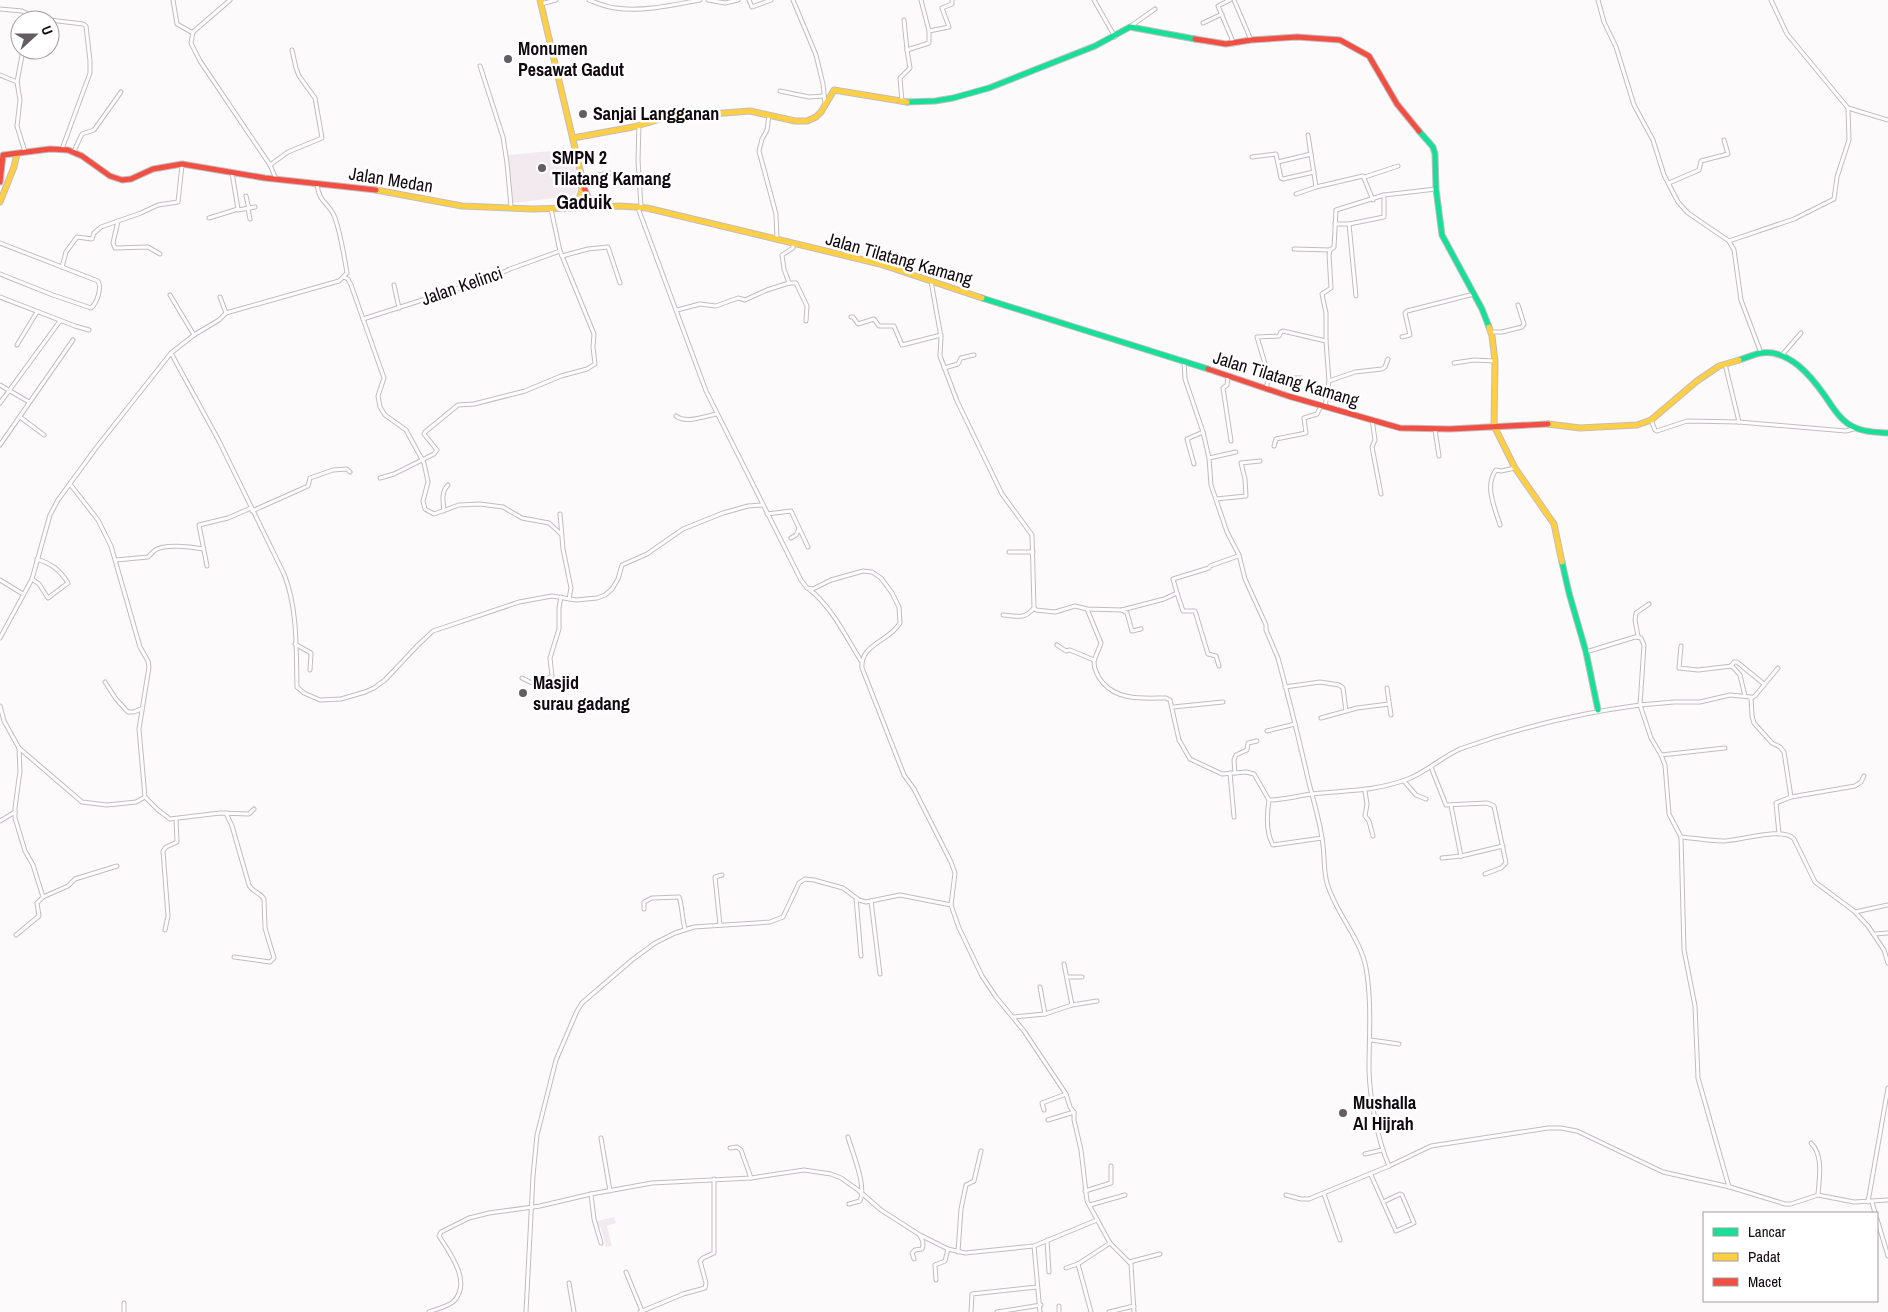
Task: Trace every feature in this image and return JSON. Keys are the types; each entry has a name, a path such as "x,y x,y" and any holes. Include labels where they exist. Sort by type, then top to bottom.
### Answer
{"main road":[{"path":"540,2 583,186 593,207"},
{"path":"573,138 639,125 688,111 711,114 750,111 795,121 808,121 816,117 826,105 834,90 856,92 902,102 935,101 954,98 985,90 1115,37 1130,27 1179,37 1234,44 1251,40 1297,36 1337,39 1368,56 1397,104 1433,147 1442,235 1474,294 1491,332 1495,361 1494,426 1515,468 1553,521 1569,593 1586,652 1598,710"},
{"name":"Jalan Medan","path":"0,182 3,155 62,150 74,152 107,174 122,180 132,179 142,173 168,166 182,164 232,173 373,190 405,197 486,208 511,206 533,210 593,207"},
{"path":"0,202 14,167 16,154"},
{"path":"571,208 580,198 583,186"},
{"name":"Jalan Tilatang Kamang","path":"593,207 640,207 880,264 1323,407 1400,428 1435,430 1558,424 1580,428 1631,426 1651,420 1710,371 1724,364 1761,353 1771,352 1782,355 1801,367 1848,424 1874,433 1888,433"}],"street":[{"path":"173,0 177,24 193,33"},
{"path":"230,0 193,33 191,43 200,61 270,165 276,179"},
{"path":"540,2 556,0"},
{"path":"589,0 614,8 665,6 700,0"},
{"path":"708,0 725,3 738,0"},
{"path":"749,0 752,7 771,0"},
{"path":"793,0 816,55 826,105"},
{"path":"907,50 929,43 929,31 921,0"},
{"path":"929,31 949,27 942,8 952,4 952,0"},
{"path":"1094,0 1115,37"},
{"path":"1234,44 1218,6 1232,0 1251,40"},
{"path":"1598,0 1604,22 1616,47 1634,105 1653,140 1668,183 1678,202 1683,209 1729,241 1734,250 1742,304 1761,353"},
{"path":"1771,0 1786,34 1848,108 1888,120"},
{"path":"0,9 19,10"},
{"path":"1130,27 1155,9"},
{"path":"1203,23 1222,14"},
{"path":"902,102 900,78 910,68 904,20"},
{"path":"60,22 85,25 90,61 89,78 62,150"},
{"path":"270,165 288,152 322,138 315,98 299,76 292,50"},
{"path":"21,60 17,82 20,100 17,126 25,153"},
{"path":"480,66 503,137 511,206"},
{"path":"0,75 17,82"},
{"path":"780,91 808,97 824,96"},
{"path":"74,152 82,134 94,130 121,92"},
{"path":"1729,241 1794,219 1834,200 1837,177 1850,140 1848,108"},
{"path":"769,115 767,130 759,151 776,214 777,238"},
{"path":"639,125 640,207 703,384 799,578 807,588 818,596 839,624 862,661"},
{"path":"1308,135 1316,187"},
{"path":"1668,183 1699,170 1701,161 1728,154 1724,140"},
{"path":"1252,157 1275,154 1283,179 1314,172"},
{"path":"1278,162 1310,154"},
{"path":"62,267 66,253 77,237 92,239 94,233 100,227 158,205 178,202 182,164"},
{"path":"1296,194 1316,187 1365,177 1398,166"},
{"path":"232,173 237,210"},
{"path":"582,178 610,173"},
{"path":"1365,177 1373,200"},
{"path":"0,638 32,579 50,515 58,500 96,448 171,353 194,335 219,320 226,313 339,281 347,273 335,218 332,211 319,196 317,183"},
{"path":"1274,446 1276,439 1306,433 1304,418 1317,414 1323,407 1329,381 1326,313 1322,294 1331,288 1330,250 1333,248 1337,209 1373,200 1384,195 1436,189"},
{"path":"1335,224 1349,224 1384,217 1384,195"},
{"path":"246,196 250,220"},
{"path":"209,218 255,207"},
{"path":"380,478 394,474 431,457 436,450 424,432 458,406 474,404 525,391 561,376 587,369 595,364 594,334 560,251 551,209"},
{"path":"118,221 113,243 115,248 148,247 160,254"},
{"path":"1349,224 1356,296"},
{"path":"0,242 99,283 100,288 93,306 89,307 0,274"},
{"path":"789,282 784,269 782,255 792,248 793,242"},
{"path":"562,256 594,248 608,247 620,283"},
{"path":"1294,249 1330,250"},
{"name":"Jalan Kelinci","path":"362,319 491,278 560,251"},
{"path":"344,277 348,279 351,285 384,378 378,396 380,407 385,415 406,430 423,460 428,482 423,501 427,511 432,514 464,504 503,507 522,518 549,523 561,534"},
{"path":"931,280 941,334 940,356 944,368 957,401 999,490 1017,516 1031,531 1034,544 1034,608 1029,614 1024,616 1003,615"},
{"path":"677,310 700,304 716,306 738,298 745,300 789,282 796,283 799,286 807,306 806,320"},
{"path":"394,285 399,308"},
{"path":"1402,337 1410,335 1405,313 1407,311 1474,294"},
{"path":"170,295 194,335"},
{"path":"0,297 60,321 89,330"},
{"path":"220,297 226,313"},
{"path":"1491,332 1502,332 1522,327 1524,324 1518,305"},
{"path":"17,345 37,312"},
{"path":"851,317 858,324 874,319 879,326 894,326 902,345 941,334"},
{"path":"0,403 60,321"},
{"path":"1266,388 1269,378 1257,338 1259,336 1279,336 1282,331 1326,341"},
{"path":"1782,355 1802,333"},
{"path":"0,446 73,340"},
{"path":"171,353 218,442 287,582 294,619 297,687 304,693 320,700 341,698 365,692 379,685 418,645 440,628 514,603 552,596 569,599 591,599 606,595 618,580 622,565 648,554 683,529 723,513 748,506 762,505"},
{"path":"944,368 958,364 961,358 974,355"},
{"path":"1329,381 1355,372 1382,369 1388,359"},
{"path":"1454,364 1474,360 1495,361"},
{"path":"1184,361 1185,379 1203,432 1209,458 1210,482 1229,537 1239,556 1245,579 1266,624 1266,630 1278,658 1322,838 1328,886 1335,906 1349,927 1364,960 1367,974 1371,1040 1370,1078 1375,1120 1382,1150 1389,1166"},
{"path":"1724,364 1740,422"},
{"path":"1228,376 1227,385 1223,388 1231,441"},
{"path":"1269,378 1301,378"},
{"path":"0,386 29,402"},
{"path":"676,416 686,420 717,414"},
{"path":"20,417 44,435"},
{"path":"1372,419 1375,440 1372,447 1381,494"},
{"path":"1651,420 1657,432 1683,421 1740,422 1846,431 1856,428"},
{"path":"1435,430 1439,456"},
{"path":"1194,464 1187,439 1203,432"},
{"path":"1209,458 1236,452"},
{"path":"1216,499 1246,496 1245,479 1241,463 1260,461"},
{"path":"1500,525 1491,493 1492,478 1496,470 1515,468"},
{"path":"207,566 199,525 251,510 308,487 310,478 340,469 347,469 350,472"},
{"path":"70,484 98,520 116,560 140,646 148,661 148,676 141,708 139,729 145,796 166,818 176,819 225,813 249,814 254,809"},
{"path":"444,511 442,497 444,489 448,485"},
{"path":"768,514 791,511 808,547"},
{"path":"560,514 561,534 571,588 569,599"},
{"path":"791,538 795,536 799,529"},
{"path":"116,560 148,557 155,550 162,548 185,547 203,549"},
{"path":"1009,552 1033,552"},
{"path":"1219,666 1216,656 1208,654 1194,611 1183,611 1173,581 1174,578 1209,568 1239,556"},
{"path":"32,579 39,584 48,598 68,583 58,570 48,563 37,559"},
{"path":"807,588 815,589 832,580 863,571 872,572 881,578 899,607 900,623 892,633 869,649 864,655 862,668 904,774 914,789 951,862 955,873 951,905 959,928 982,976 996,997 1014,1017 1066,1094 1070,1107 1074,1112 1081,1150 1085,1191 1097,1220 1110,1243 1129,1262 1132,1268 1134,1312"},
{"path":"0,580 23,594"},
{"path":"1034,608 1042,612 1058,612 1075,606 1087,609 1122,610 1177,594"},
{"path":"522,678 535,685 550,678 552,674 550,660 559,629 559,608 562,597"},
{"path":"1649,604 1636,613 1635,620 1638,636 1644,645 1640,706 1651,738 1661,755 1666,771 1670,817 1681,837 1684,950 1695,1006 1698,1078 1730,1187"},
{"path":"1087,609 1101,643 1094,660 1096,674 1112,691 1136,698 1168,698 1173,707 1179,740 1190,759 1219,773 1248,772 1254,774 1270,800 1267,815 1273,845 1322,838"},
{"path":"1122,610 1127,613 1132,631 1141,629"},
{"path":"1586,652 1638,636"},
{"path":"295,644 311,653 310,670"},
{"path":"1057,645 1066,651 1070,650 1094,660"},
{"path":"1681,646 1678,667 1680,669 1698,670 1732,666 1734,662 1737,662 1764,684"},
{"path":"1732,666 1740,675 1745,696"},
{"path":"1778,668 1751,698 1752,716 1754,723 1772,743 1780,747 1784,752 1791,797"},
{"path":"105,682 116,699 128,712 134,712 141,708"},
{"path":"1285,687 1320,682 1339,685 1343,688 1346,711"},
{"path":"1387,688 1391,715"},
{"path":"1270,800 1312,794 1365,791 1403,780 1431,767 1458,750 1524,728 1598,710 1674,702 1700,702 1730,695 1751,698"},
{"path":"1173,707 1223,702"},
{"path":"1321,718 1357,708 1389,704"},
{"path":"0,706 4,721 19,748 82,802 106,805 136,802 145,796"},
{"path":"1267,731 1295,724"},
{"path":"1235,773 1234,760 1236,754 1247,750 1248,743 1257,741"},
{"path":"19,748 20,773 15,812 25,851 33,865 43,897"},
{"path":"1661,755 1725,748"},
{"path":"1431,767 1446,805 1492,804 1494,806 1506,863 1485,874"},
{"path":"1230,774 1234,817"},
{"path":"1779,834 1776,803 1791,797 1855,786 1861,782 1864,776"},
{"path":"1403,780 1416,796 1426,799"},
{"path":"1365,791 1367,804 1365,816 1369,821 1373,836"},
{"path":"1451,806 1461,856"},
{"path":"0,821 15,812"},
{"path":"225,813 232,826 249,885 251,889 263,897 265,928 274,958 270,962 234,957"},
{"path":"165,930 168,916 163,851 166,846 177,842 176,819"},
{"path":"1681,837 1722,841 1790,834 1817,884 1854,912 1874,934 1884,950 1888,963"},
{"path":"1442,858 1461,856 1503,846"},
{"path":"16,935 39,916 37,903 43,897 68,886 75,880 117,866"},
{"path":"720,926 715,878 722,875"},
{"path":"526,1312 534,1157 542,1112 556,1060 573,1017 582,1003 655,943 685,929 772,922 783,917 800,882 804,879 843,888 861,901 871,901 900,894 951,905"},
{"path":"644,909 644,902 652,898 679,897 681,899 681,917 685,929"},
{"path":"856,898 861,956"},
{"path":"871,901 880,974"},
{"path":"1854,912 1888,905"},
{"path":"1874,934 1888,933"},
{"path":"1064,964 1072,1005"},
{"path":"1067,977 1082,977"},
{"path":"1040,987 1045,1014"},
{"path":"1014,1017 1045,1014 1072,1005 1097,1001"},
{"path":"1371,1040 1399,1044"},
{"path":"1875,1212 1870,1202 1888,1088"},
{"path":"1044,1110 1042,1103 1066,1094"},
{"path":"1048,1120 1074,1112"},
{"path":"1286,1195 1305,1199 1324,1194 1371,1175 1431,1146 1513,1132 1562,1128 1577,1131 1663,1172 1730,1187 1788,1204 1818,1196 1850,1202 1888,1200"},
{"path":"848,1137 860,1176 862,1193 860,1201 849,1204"},
{"path":"601,1138 610,1191"},
{"path":"1811,1143 1816,1150 1818,1158 1818,1196"},
{"path":"730,1148 737,1147 741,1150 751,1178"},
{"path":"1365,1154 1382,1150"},
{"path":"958,1252 962,1205 966,1185 974,1181 981,1151"},
{"path":"1085,1191 1111,1182 1111,1166"},
{"path":"429,1312 450,1304 455,1300 459,1291 460,1275 458,1268 439,1236 441,1232 482,1214 532,1207 652,1183 751,1178 810,1170 831,1174 841,1178 881,1210 920,1235 958,1252 972,1253 1034,1246 1097,1220"},
{"path":"1371,1175 1383,1202 1396,1231 1414,1223 1402,1195 1400,1194 1383,1202"},
{"path":"626,1272 641,1312 682,1294 705,1288 706,1283 700,1261 714,1253 714,1179"},
{"path":"591,1194 594,1219 602,1243"},
{"path":"1324,1194 1340,1240"},
{"path":"1090,1205 1124,1195"},
{"path":"1878,1222 1888,1256"},
{"path":"914,1258 912,1253 915,1250 922,1249 923,1246 923,1240 920,1235"},
{"path":"1047,1240 1049,1272"},
{"path":"1066,1268 1078,1264 1110,1243"},
{"path":"1034,1246 1037,1287 1041,1305 1040,1312"},
{"path":"936,1280 935,1265 946,1261 948,1249"},
{"path":"1129,1262 1160,1254"},
{"path":"1078,1264 1091,1312"},
{"path":"570,1283 574,1312"},
{"path":"971,1312 972,1294 1037,1287"},
{"path":"124,1303 124,1312"},
{"path":"997,1312 1041,1305"},
{"path":"1059,1306 1059,1312"},
{"path":"1109,1312 1134,1306"}],"shaded area":[{"name":"SMPN 2 Tilatang Kamang","path":"571,149 579,181 576,193 572,196 512,203 507,155"},
{"path":"614,1217 616,1223 607,1226 612,1246 606,1247 601,1227 598,1228 597,1221"}],"traffic: fast":[{"path":"907,102 953,98 989,88 1095,46 1130,27 1195,39"},
{"path":"1419,131 1433,147 1435,154 1436,189 1442,235 1482,309 1489,327"},
{"path":"982,298 1208,369"},
{"path":"1739,360 1761,353 1781,355 1798,366 1813,380 1837,414 1847,423 1862,430 1888,433"},
{"path":"1562,562 1586,652 1598,710"}],"traffic: slow":[{"path":"376,190 462,206 533,209 569,208 579,199 582,178 540,0"},
{"path":"573,138 633,127 688,111 711,114 750,111 795,121 807,121 816,117 821,112 834,90 907,102"},
{"path":"0,202 14,167 17,154"},
{"path":"571,208 621,206 647,208 880,264 982,298"},
{"path":"1489,327 1495,361 1494,426 1515,468 1554,524 1562,562"},
{"path":"1548,424 1580,428 1637,425 1651,420 1697,381 1719,366 1739,360"}],"traffic: jam":[{"path":"1195,39 1226,44 1251,40 1297,37 1340,40 1369,56 1397,104 1419,131"},
{"path":"0,182 3,155 50,149 68,150 82,156 110,176 122,180 131,179 153,169 182,164 265,178 376,190"},
{"path":"584,188 593,207"},
{"path":"1208,369 1288,396 1400,428 1450,429 1548,424"}],"place":[{"name":"Monumen Pesawat Gadut","path":"508,59"},
{"name":"Sanjai Langganan","path":"583,114"},
{"name":"SMPN 2 Tilatang Kamang","path":"542,168"},
{"name":"Masjid surau gadang","path":"523,693"},
{"name":"Mushalla Al Hijrah","path":"1343,1113"}],"district":[{"name":"Gaduik","path":"584,202"}]}
